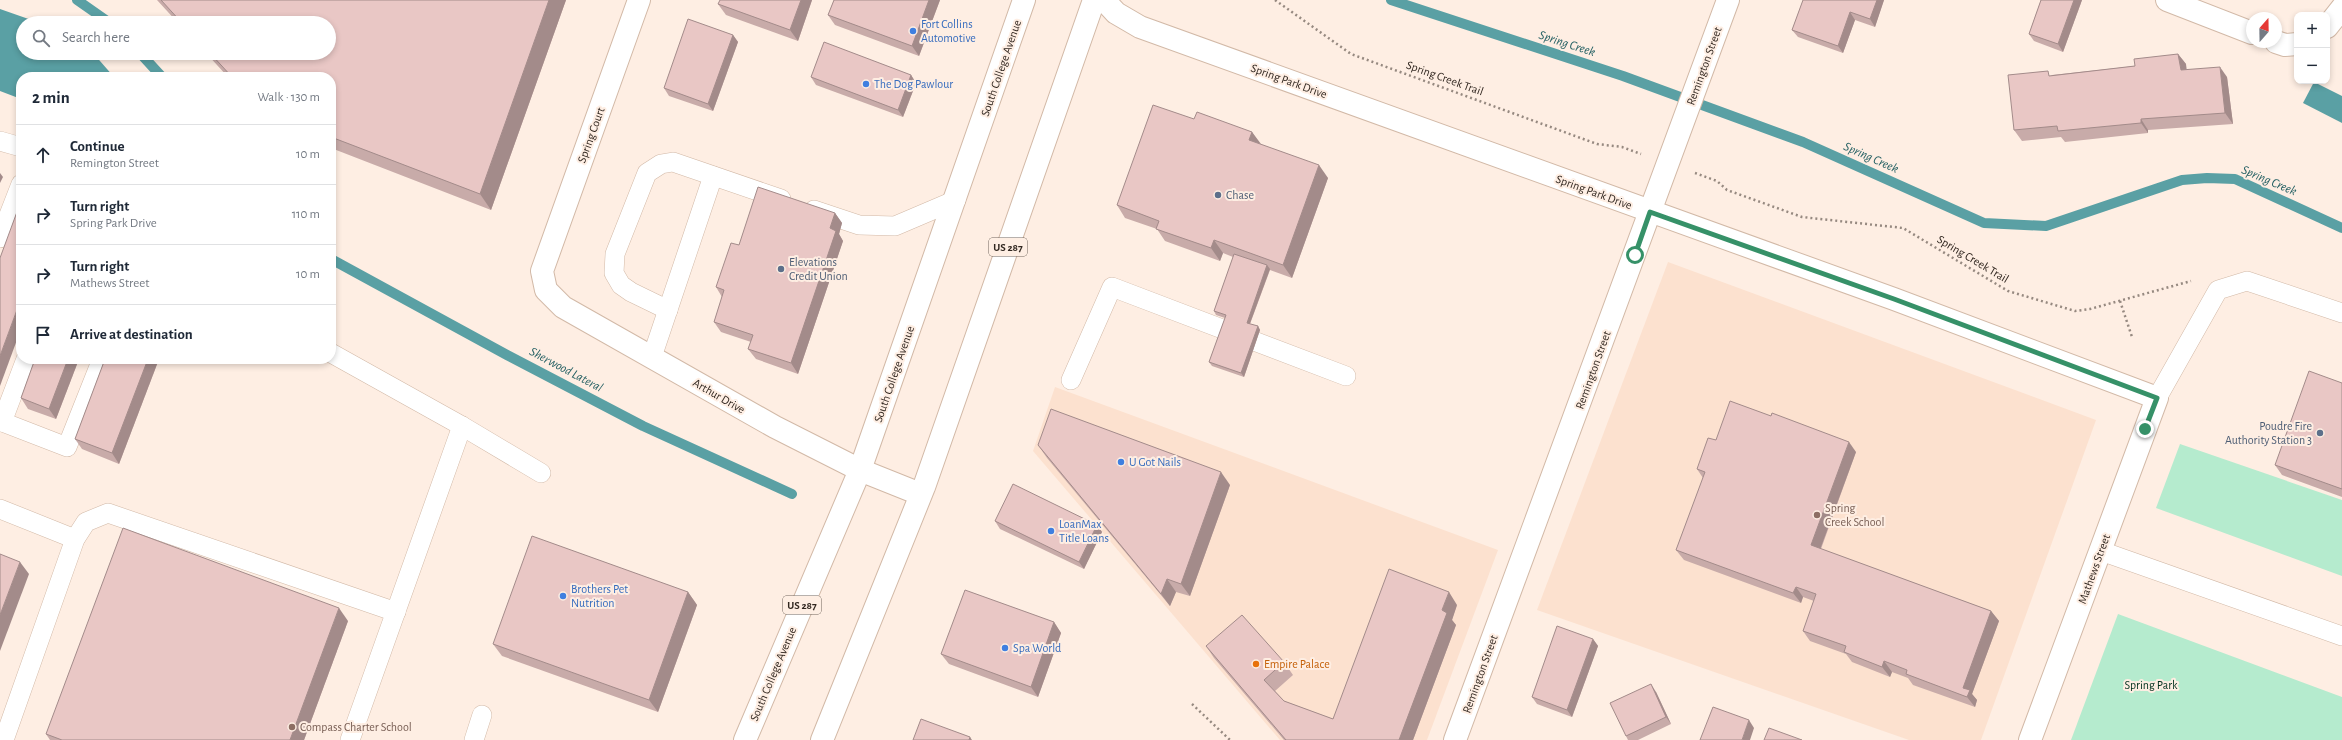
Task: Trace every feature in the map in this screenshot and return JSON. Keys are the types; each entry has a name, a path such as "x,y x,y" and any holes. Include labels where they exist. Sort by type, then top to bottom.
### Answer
{"main road":[{"name":"Spring Court","path":"542,271 639,0"},
{"name":"South College Avenue","path":"745,740 860,470 956,200 1024,0"},
{"name":"US 287","path":"822,740 920,494 1094,0"},
{"name":"Spring Park Drive","path":"1104,0 1116,13 1140,27 1894,299 2157,398"},
{"name":"Remington Street","path":"1455,740 1585,393 1728,0"},
{"path":"2167,0 2246,31"},
{"path":"2330,22 2342,8"},
{"path":"2282,44 2294,44"},
{"name":"Arthur Drive","path":"542,271 546,290 563,307 775,427 860,470 920,494"},
{"name":"Mathews Street","path":"2030,740 2157,398"}],"lane":[{"path":"0,141 16,146"},
{"path":"668,310 620,285 614,273 615,254 647,173 661,164 672,162 859,225 895,226 956,200"},
{"path":"652,357 714,176"},
{"path":"0,238 16,197"},
{"path":"2157,398 2218,290 2247,281 2342,313"},
{"path":"1071,380 1112,287 1346,376"},
{"path":"336,356 462,426 541,473"},
{"path":"24,364 1,422 67,447 100,364"},
{"path":"350,740 462,426"},
{"path":"0,509 76,539"},
{"path":"4,740 76,539 86,522 108,513 396,612"},
{"path":"2101,551 2342,636"},
{"path":"474,740 482,715"}],"path":[{"name":"Spring Creek Trail","path":"1275,0 1351,54 1597,144 1622,147"},
{"name":"Spring Creek Trail","path":"1717,181 1727,190 1802,217 1903,228 2008,291 2075,310 2090,309 2199,279"},
{"path":"2120,301 2132,337"},
{"path":"1192,704 1230,740"}],"shaded area":[{"name":"Spring Creek School","path":"1668,262 2096,420 1981,740 1909,740 1537,610"},
{"path":"1055,387 1498,550 1427,740 1280,740 1033,451"}],"green space":[{"path":"2180,444 2342,500 2342,576 2156,508"},
{"name":"Spring Park","path":"2118,614 2342,697 2342,740 2071,740"}],"water":[{"path":"0,9 20,16 16,16 16,60 99,60 110,72 16,72 16,97 0,91"},
{"path":"2313,84 2318,84 2342,96 2342,123 2303,103"}],"building":[{"path":"161,0 549,0 480,194 336,139 336,72 227,72 216,60 336,60 336,16 176,16"},
{"path":"720,0 801,0 790,30 718,4"},
{"path":"834,0 929,0 912,46 828,15"},
{"path":"1803,0 1877,0 1870,19 1850,12 1838,46 1792,30"},
{"path":"2041,0 2074,0 2058,44 2029,34"},
{"path":"688,19 733,35 708,104 664,88"},
{"name":"The Dog Pawlour","path":"824,42 911,75 898,110 811,77"},
{"path":"2178,54 2181,70 2220,67 2225,113 2141,119 2141,123 2058,131 2057,126 2014,130 2008,75 2048,71 2049,76 2135,66 2134,59"},
{"path":"1153,105 1194,119 1197,112 1252,132 1249,140 1319,165 1283,265 1214,240 1211,248 1156,229 1159,221 1117,205"},
{"path":"758,187 835,213 830,228 836,231 791,363 748,349 753,335 714,322 724,290 716,287 731,243 739,245"},
{"path":"16,215 16,313 0,356 0,258"},
{"path":"1234,254 1267,265 1247,323 1258,326 1241,373 1209,362 1226,315 1214,311"},
{"path":"33,364 66,364 49,409 21,398"},
{"path":"103,364 146,364 112,453 75,439"},
{"name":"Poudre Fire Authority Station 3","path":"2309,371 2342,383 2342,489 2275,465"},
{"path":"1730,401 1771,416 1772,413 1849,442 1811,545 1991,611 1963,688 1970,690 1967,697 1906,674 1907,670 1884,661 1882,667 1844,652 1846,646 1803,631 1816,594 1796,587 1793,593 1676,550 1705,472 1697,469 1708,438 1716,440"},
{"path":"1051,409 1221,472 1181,584 1167,579 1161,594 1038,445"},
{"name":"LoanMax Title Loans","path":"1013,484 1097,525 1079,562 995,521"},
{"path":"123,528 339,608 290,740 62,740 46,734"},
{"path":"532,536 688,592 649,700 493,644"},
{"path":"0,554 20,562 0,615"},
{"path":"1389,569 1449,592 1442,610 1447,613 1399,740 1286,740 1206,646 1242,615 1284,662 1264,680 1284,701 1333,719"},
{"name":"Spa World","path":"965,590 1054,622 1031,687 941,654"},
{"path":"1557,626 1593,639 1567,710 1532,697"},
{"path":"1651,684 1666,717 1626,736 1610,703"},
{"path":"1713,707 1749,720 1742,740 1700,740"},
{"path":"921,719 970,737 969,740 913,740"},
{"path":"1769,728 1802,740 1764,740"}],"waterway":[{"name":"Sherwood Lateral","path":"77,0 100,16"},
{"name":"Spring Creek","path":"1391,0 1623,76 1803,142 1984,223 2046,226 2182,180 2207,178 2235,179 2342,228"},
{"name":"Sherwood Lateral","path":"146,60 157,72"},
{"name":"Sherwood Lateral","path":"336,262 507,355 643,426 792,494"}],"place":[{"name":"Fort Collins Automotive","path":"913,31"},
{"name":"The Dog Pawlour","path":"866,84"},
{"name":"Chase","path":"1218,195"},
{"name":"Elevations Credit Union","path":"781,269"},
{"name":"Poudre Fire Authority Station 3","path":"2320,433"},
{"name":"U Got Nails","path":"1121,462"},
{"name":"Spring Creek School","path":"1817,515"},
{"name":"LoanMax Title Loans","path":"1051,531"},
{"name":"Brothers Pet Nutrition","path":"563,596"},
{"name":"Spa World","path":"1005,648"},
{"name":"Empire Palace","path":"1256,664"},
{"name":"Compass Charter School","path":"292,727"}],"route":[{"path":"1635,255 1650,212 1894,299 2157,398 2145,429"}]}
